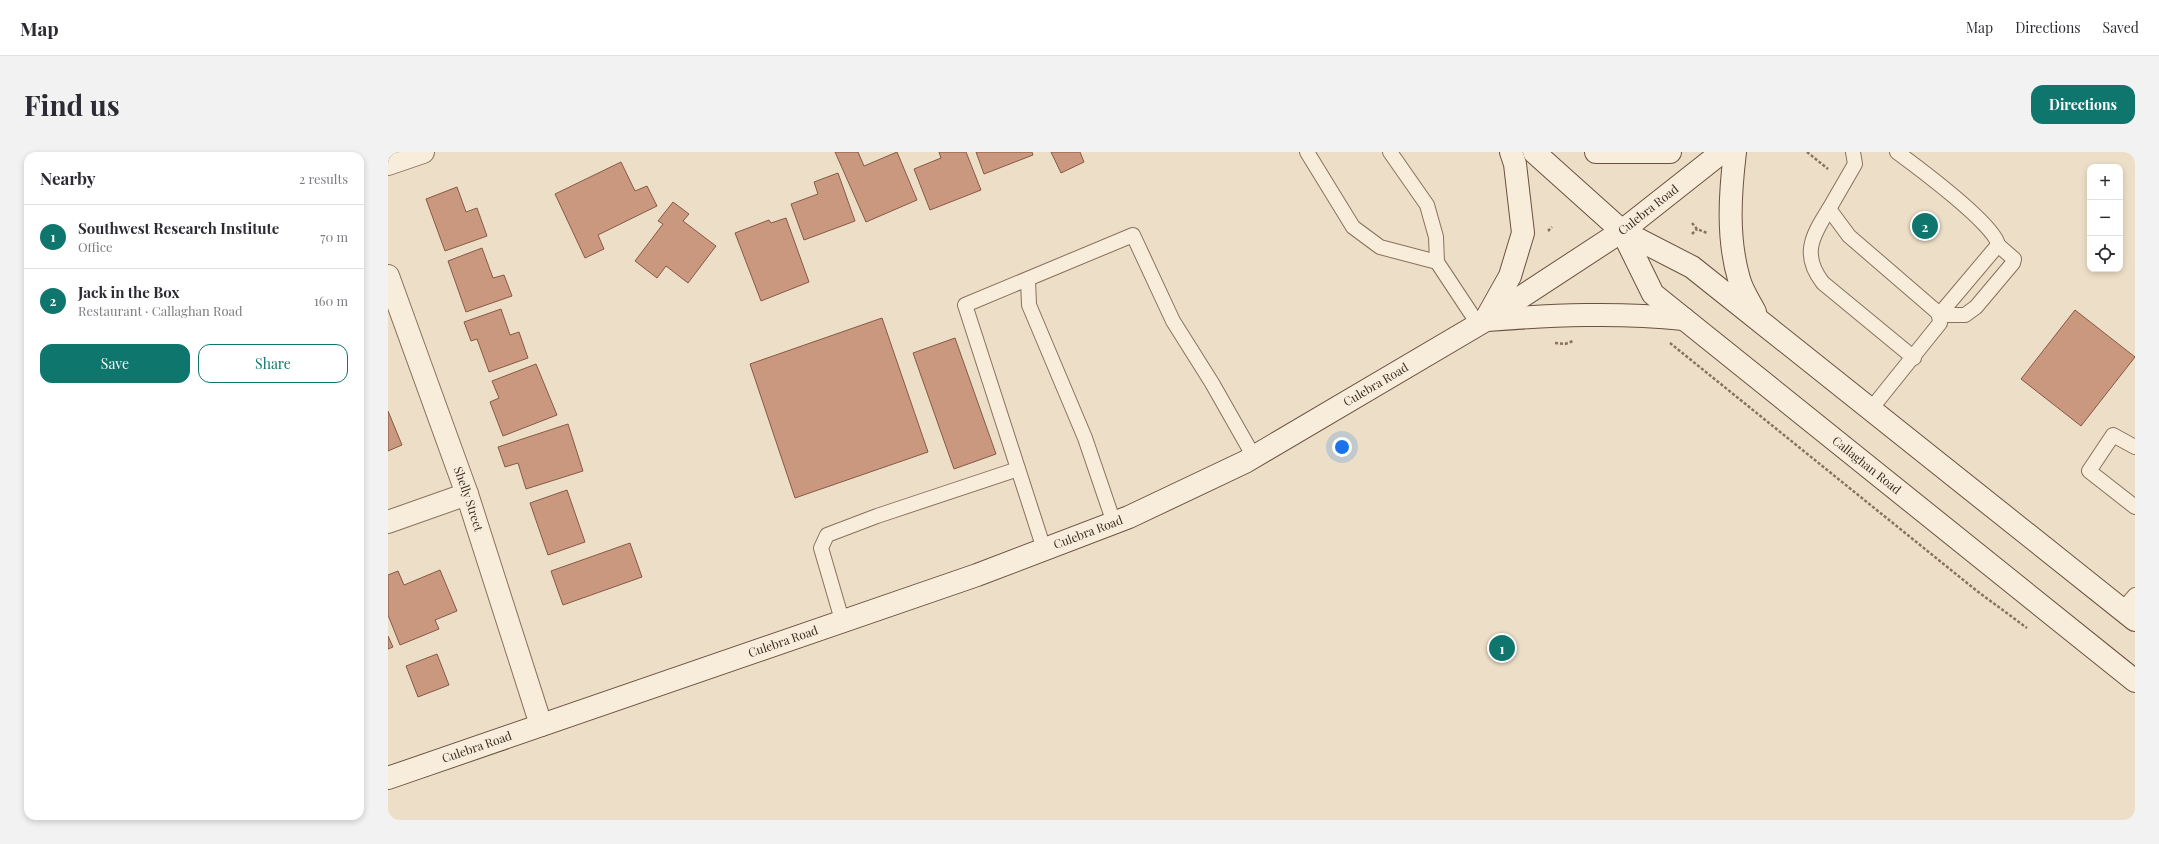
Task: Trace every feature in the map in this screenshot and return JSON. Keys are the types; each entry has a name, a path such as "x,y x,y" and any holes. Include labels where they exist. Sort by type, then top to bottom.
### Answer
{"main road":[{"path":"388,164 423,152"},
{"path":"1482,322 1510,276 1522,233 1516,164 1511,152"},
{"name":"Callaghan Road","path":"1534,152 1622,231 1692,267 1871,409 2131,608"},
{"path":"1596,152 1670,152"},
{"name":"Culebra Road","path":"388,778 842,620 977,575 1114,523 1254,457 1482,322 1622,231 1722,152"},
{"path":"1735,152 1731,189 1731,237 1739,280 1758,319"},
{"name":"Callaghan Road","path":"1622,231 1653,294 2135,681"},
{"name":"Shelly Street","path":"388,276 466,494 541,724"},
{"path":"1482,322 1588,314 1645,315 1684,319"},
{"path":"388,522 466,494"}],"lane":[{"path":"1307,152 1353,227 1380,247 1437,262"},
{"path":"1390,152 1427,205 1436,237 1437,262 1482,322"},
{"path":"1853,152 1855,164 1819,226 1811,246 1810,259 1814,272 1823,283 1914,358"},
{"path":"1829,209 1849,236 1939,315 1965,315 1970,311 2013,263 2014,259 1998,245 1995,236 1979,220 1942,186 1898,152"},
{"path":"1044,549 966,305 1028,280 1054,266 1132,234 1173,321 1212,383 1254,457"},
{"path":"1871,409 1914,358 1940,323 1939,315 1998,245"},
{"path":"1028,280 1029,305 1084,438 1114,523"},
{"path":"2135,447 2113,435 2089,471 2135,507"},
{"path":"842,620 821,548 827,535 877,516 1018,469"}],"path":[{"path":"1807,152 1834,174"},
{"path":"1692,223 1697,228 1692,234"},
{"path":"1551,237 1547,232 1552,227"},
{"path":"1555,343 1565,344 1579,338"},
{"path":"1669,342 1977,591 2028,628"}],"building":[{"path":"835,152 858,152 864,166 897,152 917,200 866,222"},
{"path":"939,152 966,152 981,190 930,210 914,169 941,158"},
{"path":"976,152 1032,152 1033,155 984,174"},
{"path":"1051,152 1080,152 1084,162 1061,173"},
{"path":"621,162 635,191 647,186 657,206 598,235 604,249 585,258 555,194"},
{"path":"838,173 855,221 804,240 791,204 818,194 814,182"},
{"path":"457,187 466,212 477,208 487,236 445,251 426,199"},
{"path":"673,202 689,214 683,221 716,246 688,283 666,266 657,278 635,261 663,224 658,221"},
{"path":"786,218 809,282 761,301 735,233 769,220 771,223"},
{"path":"482,248 493,278 504,275 512,296 466,312 448,261"},
{"path":"501,309 510,335 519,332 528,358 489,372 477,339 471,341 464,322"},
{"path":"2075,310 2135,357 2081,426 2021,379"},
{"path":"882,318 928,452 795,498 750,364"},
{"path":"955,338 996,454 954,469 913,353"},
{"path":"536,364 557,415 503,436 490,402 499,398 492,381"},
{"path":"388,411 402,445 388,451"},
{"path":"568,424 583,471 526,489 518,463 505,467 498,447"},
{"path":"567,490 585,542 548,555 530,503"},
{"path":"630,543 642,577 563,605 551,571"},
{"path":"440,570 457,611 435,620 439,629 400,645 388,615 388,575 398,571 404,585"},
{"path":"388,636 393,647 388,649"},
{"path":"437,654 449,685 418,697 406,666"}],"place":[{"name":"Jack in the Box","path":"1925,226"},
{"name":"Southwest Research Institute","path":"1502,648"}]}
